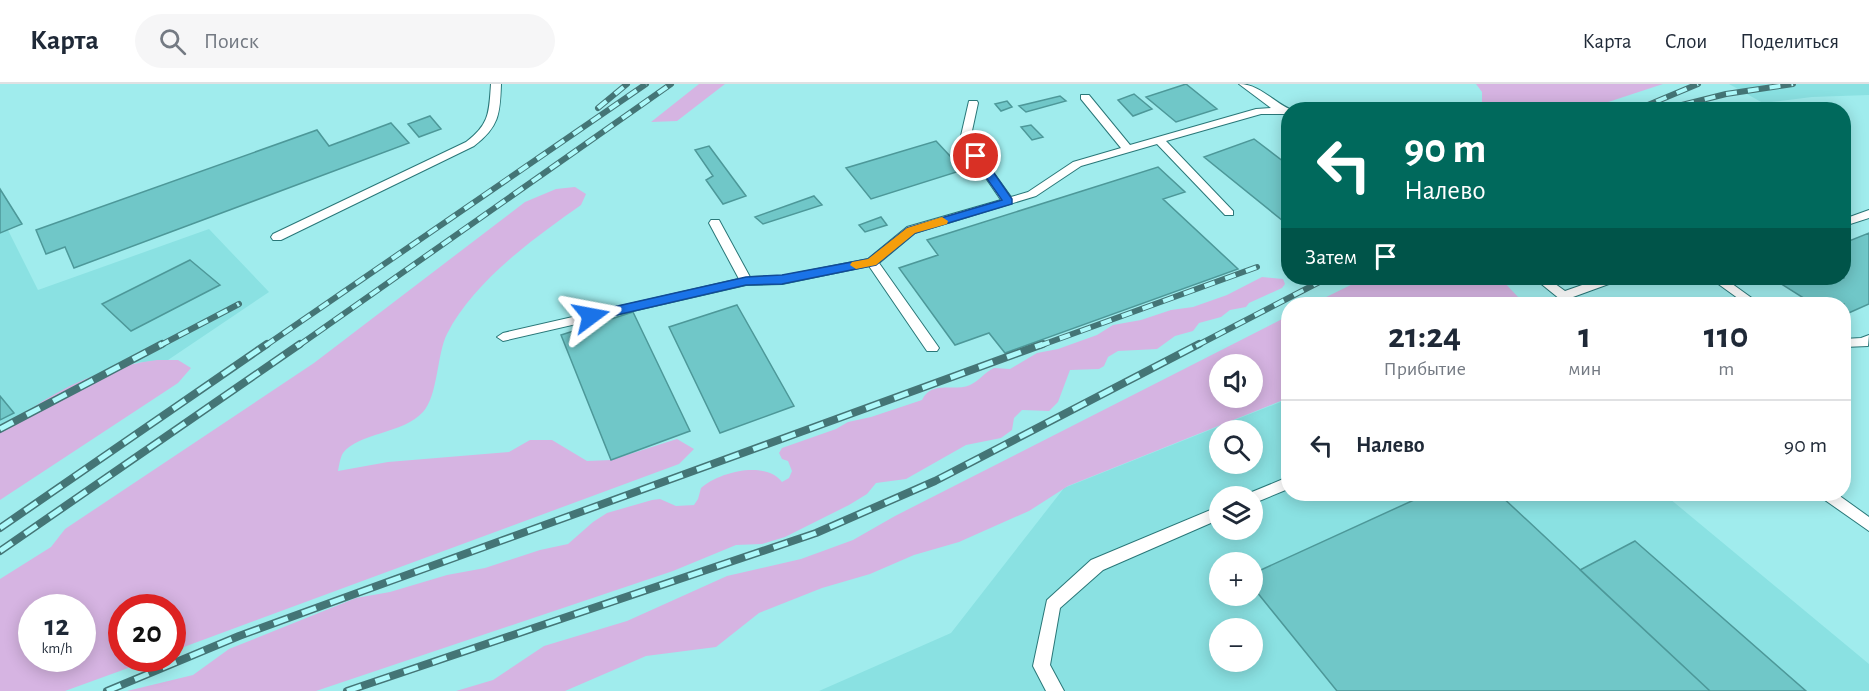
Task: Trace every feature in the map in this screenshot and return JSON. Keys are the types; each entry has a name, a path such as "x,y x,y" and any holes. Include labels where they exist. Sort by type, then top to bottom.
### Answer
{"lane":[{"path":"277,237 470,144 484,135 493,123 496,84"},
{"path":"1244,84 1281,108"},
{"path":"1085,97 1128,149"},
{"path":"973,103 965,140 1008,201"},
{"path":"503,337 746,281 782,279 872,262 911,231 1032,194 1077,164 1260,111 1281,111"},
{"path":"1160,140 1229,213"},
{"path":"1851,220 1869,214"},
{"path":"715,223 746,281"},
{"path":"872,262 932,348"},
{"path":"1549,285 1562,296 1593,285"},
{"path":"1726,285 1744,297"},
{"path":"1851,343 1863,343 1869,340"},
{"path":"1263,493 1281,486"},
{"path":"1836,501 1869,525"},
{"path":"1055,691 1041,666 1053,605 1097,565 1209,517"}],"shaded area":[{"path":"699,84 725,84 677,121 651,122"},
{"path":"1476,84 1663,84 1608,102 1482,102 1482,92"},
{"path":"1729,84 1869,84 1869,95 1761,102"},
{"path":"575,187 586,194 581,205 506,262 488,279 458,315 444,342 432,396 423,412 404,425 350,446 342,455 338,471 388,462 509,452 530,440 552,440 587,461 611,460 677,439 694,449 679,464 186,646 186,594 108,594 108,672 117,672 65,691 0,691 0,579 51,547 65,529 314,363 525,202 556,189"},
{"path":"0,189 22,224 8,230 38,290 209,229 269,292 168,360 134,363 86,379 42,402 0,429"},
{"path":"1262,277 1281,279 1281,285 1284,285 1249,303 1246,307 1230,310 1221,317 1199,323 1193,331 1175,336 1157,349 1118,351 1108,357 1104,366 1099,369 1070,370 1058,402 1049,411 1022,410 1014,418 1012,430 1001,438 966,445 906,479 876,483 867,494 849,505 785,537 762,544 736,545 673,571 316,691 127,691 193,675 229,649 356,598 390,592 447,575 485,568 540,550 568,544 607,513 660,499 676,506 694,505 701,488 730,473 765,471 782,482 789,478 792,471 788,461 782,459 779,453 782,448 836,429 848,422 922,400 931,390 970,385 994,368 1010,369 1037,353 1058,349 1097,335 1113,325 1141,320 1171,310 1193,307 1227,295"},
{"path":"1351,285 1507,285 1518,297 1326,297"},
{"path":"1281,320 1281,401 1233,420 1209,420 1209,430 1068,486 1029,511 959,542 914,555 870,574 822,588 759,613 716,647 646,656 565,691 456,691 493,680 544,646 627,621 727,576 801,559 853,540 895,516 1209,356 1209,408 1263,408 1263,354 1213,354"},
{"path":"157,360 178,360 191,368 178,383 0,500 0,429 56,393 84,380 112,369"},
{"path":"1281,402 1281,501 1672,501 1869,664 1869,691 819,691 951,633 1064,488 1209,430 1209,474 1263,474 1263,420 1235,420"}],"building":[{"path":"1186,84 1217,109 1176,122 1146,97"},
{"path":"1134,94 1152,109 1133,116 1118,100"},
{"path":"1060,96 1066,101 1026,112 1019,106"},
{"path":"1007,101 1012,107 1001,111 995,104"},
{"path":"430,116 441,129 419,137 408,124"},
{"path":"391,123 409,143 74,268 65,247 46,254 36,230 317,130 329,146"},
{"path":"1031,125 1043,137 1032,140 1021,127"},
{"path":"1254,139 1281,160 1281,219 1204,157"},
{"path":"936,141 963,170 871,199 846,168"},
{"path":"709,146 746,196 723,204 706,180 713,176 695,150"},
{"path":"1158,167 1185,192 1163,199 1238,269 1005,353 989,333 955,345 899,268 938,255 927,240"},
{"path":"0,189 22,224 0,233"},
{"path":"814,196 822,205 763,224 755,217"},
{"path":"881,217 887,225 865,232 859,225"},
{"path":"1869,233 1869,304 1851,312 1851,297 1802,297 1783,285 1851,285 1851,240"},
{"path":"190,260 220,285 131,331 102,304"},
{"path":"737,305 794,406 720,433 669,327"},
{"path":"633,312 690,431 611,460 561,335"},
{"path":"0,396 14,413 0,420"},
{"path":"1412,501 1506,501 1710,691 1337,691 1263,600 1263,569"},
{"path":"1635,541 1806,691 1710,691 1580,570"}],"railway":[{"path":"598,108 627,84"},
{"path":"265,346 646,84"},
{"path":"298,346 671,84"},
{"path":"1655,102 1698,84"},
{"path":"1694,102 1726,94 1793,84"},
{"path":"1039,346 1257,267"},
{"path":"1290,297 1314,285"},
{"path":"1196,346 1281,302"},
{"path":"159,346 239,304"},
{"path":"0,429 162,344"},
{"path":"0,528 267,344"},
{"path":"0,551 300,344"},
{"path":"107,691 239,636 1043,344"},
{"path":"347,691 816,533 935,481 1199,344"}],"slow traffic":[{"path":"856,265 872,262 911,231 942,221"}],"route":[{"path":"591,316 746,281 782,279 872,262 911,231 1008,201 976,156"}]}
